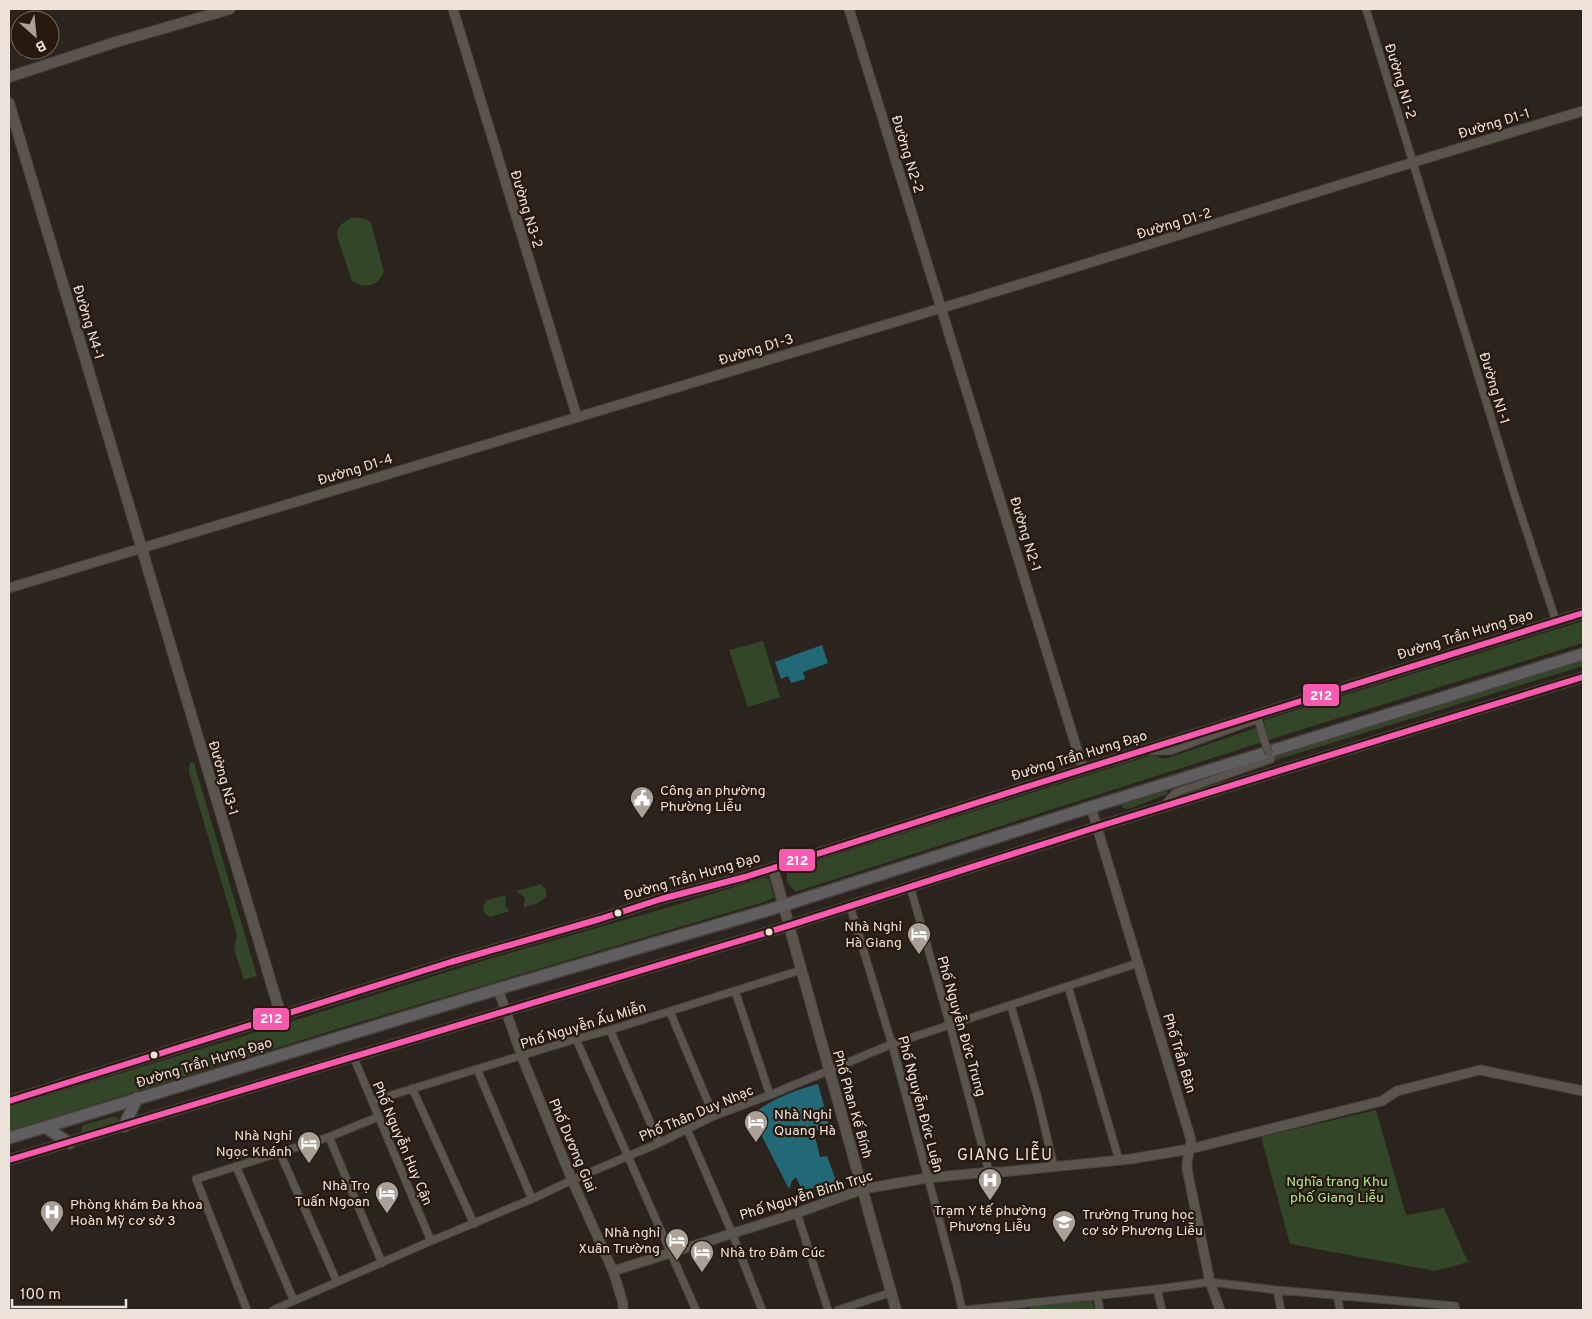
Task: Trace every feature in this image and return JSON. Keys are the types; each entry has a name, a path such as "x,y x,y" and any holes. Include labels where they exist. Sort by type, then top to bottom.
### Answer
{"highway":[{"name":"Đường Trần Hưng Đạo","path":"9,1138 784,904 1583,654"},
{"path":"124,1126 137,1098"},
{"path":"45,1127 69,1143"}],"main road":[{"path":"9,77 116,42 230,9"},
{"name":"Đường N4-1","path":"9,103 142,548"},
{"name":"Đường N3-1","path":"142,548 281,1016"},
{"name":"Đường Trần Hưng Đạo","path":"9,1101 451,962 600,919 661,899 725,883 1583,613"},
{"path":"9,1160 788,926 1097,827 1583,676"},
{"name":"Phố Phan Kế Bính","path":"773,868 896,1310"}],"street":[{"name":"Đường N3-2","path":"453,9 577,417"},
{"name":"Đường N2-2","path":"850,9 942,307"},
{"name":"Đường N1-2","path":"1366,9 1412,161"},
{"name":"Đường D1-1","path":"1412,161 1583,111"},
{"name":"Đường D1-2","path":"942,307 1193,232 1412,161"},
{"name":"Đường N1-1","path":"1412,161 1515,496 1556,621"},
{"name":"Đường D1-3","path":"577,417 942,307"},
{"name":"Đường N2-1","path":"942,307 1083,769"},
{"name":"Đường D1-4","path":"9,588 577,417"},
{"path":"1146,750 1170,751 1202,741 1258,719 1271,759 1175,793 1162,808"},
{"name":"Phố Trần Bàn","path":"1091,807 1189,1132 1191,1140 1186,1158 1187,1169 1210,1282 1220,1310"},
{"name":"Phố Nguyễn Đức Trung","path":"910,886 950,1025 989,1172"},
{"name":"Phố Nguyễn Đức Luận","path":"850,906 892,1044 963,1310"},
{"name":"Phố Thân Duy Nhạc","path":"272,1310 532,1199 714,1116 770,1095 892,1044 1138,963"},
{"name":"Phố Nguyễn Ấu Miễn","path":"372,1102 412,1088 670,1012 801,970"},
{"path":"1068,986 1119,1160"},
{"name":"Phố Dương Giai","path":"498,989 504,1012 572,1180 613,1271 625,1308"},
{"path":"735,991 770,1095"},
{"path":"1011,1006 1037,1095 1054,1167"},
{"path":"670,1012 714,1116"},
{"path":"610,1030 659,1142"},
{"path":"576,1039 696,1310"},
{"name":"Phố Nguyễn Huy Cận","path":"353,1056 431,1241"},
{"path":"477,1069 532,1199"},
{"name":"Phố Nguyễn Bỉnh Trục","path":"613,1271 797,1213 863,1189 927,1178 1119,1160 1190,1149 1382,1101 1397,1091 1480,1070 1583,1091"},
{"path":"412,1088 474,1224"},
{"path":"247,1310 196,1179 329,1137 378,1117"},
{"path":"687,1129 732,1233 762,1310"},
{"path":"329,1137 382,1263"},
{"path":"280,1153 337,1282"},
{"path":"236,1166 294,1301"},
{"path":"797,1213 828,1310"},
{"path":"963,1310 1210,1282 1337,1296 1455,1306 1456,1310"},
{"path":"1157,1289 1162,1310"},
{"path":"1277,1290 1281,1310"},
{"path":"838,1310 892,1292"},
{"path":"1096,1295 1100,1310"},
{"path":"1337,1296 1340,1310"}],"green space":[{"path":"351,218 364,219 371,223 384,272 378,281 371,285 366,286 352,281 337,236 343,223"},
{"path":"1583,621 1583,643 1300,730 795,892 787,882 787,871 790,869 1152,755 1165,759 1265,725 1264,720"},
{"path":"763,641 780,697 748,707 729,650"},
{"path":"1583,661 1583,666 1276,760 1274,755"},
{"path":"191,762 194,763 257,976 244,980 234,949 237,935 189,772"},
{"path":"1166,791 1168,794 1128,809 1123,808 1121,805"},
{"path":"764,878 769,879 774,897 767,901 347,1026 9,1131 9,1107 283,1024 482,961"},
{"path":"541,884 546,890 546,897 538,903 523,908 524,897 516,891"},
{"path":"506,895 505,907 510,911 490,917 485,914 483,906 487,900"},
{"name":"Nghĩa trang Khu phố Giang Liễu","path":"1376,1110 1406,1215 1444,1208 1468,1262 1435,1271 1290,1244 1261,1137"},
{"path":"116,1117 120,1121 119,1124 83,1135 81,1127 83,1125"},
{"path":"1092,1301 1095,1310 1030,1310 1030,1307"}],"water":[{"path":"822,645 828,663 803,672 805,679 791,683 788,676 781,679 775,662"},
{"path":"818,1084 829,1124 818,1125 819,1129 814,1132 820,1157 827,1156 837,1183 802,1190 796,1177 789,1189 751,1115 783,1096"}],"transit line":[{"name":"212","path":"9,1101 451,962 600,919 661,899 745,877 1583,613"},
{"name":"212","path":"9,1160 759,935 1097,827 1583,677"}],"place":[{"name":"Công an phường Phường Liễu","path":"642,819"},
{"name":"Nhà Nghỉ Hà Giang","path":"919,955"},
{"name":"Nhà Nghỉ Quang Hà","path":"756,1143"},
{"name":"Nhà Nghỉ Ngọc Khánh","path":"309,1164"},
{"name":"Trạm Y tế phường Phương Liễu","path":"990,1201"},
{"name":"Nhà Trọ Tuấn Ngoan","path":"387,1214"},
{"name":"Phòng khám Đa khoa Hoàn Mỹ cơ sở 3","path":"52,1233"},
{"name":"Trường Trung học cơ sở Phương Liễu","path":"1064,1243"},
{"name":"Nhà nghỉ Xuân Trường","path":"677,1261"},
{"name":"Nhà trọ Đảm Cúc","path":"702,1273"}],"district":[{"name":"GIANG LIỄU","path":"1005,1154"}]}
